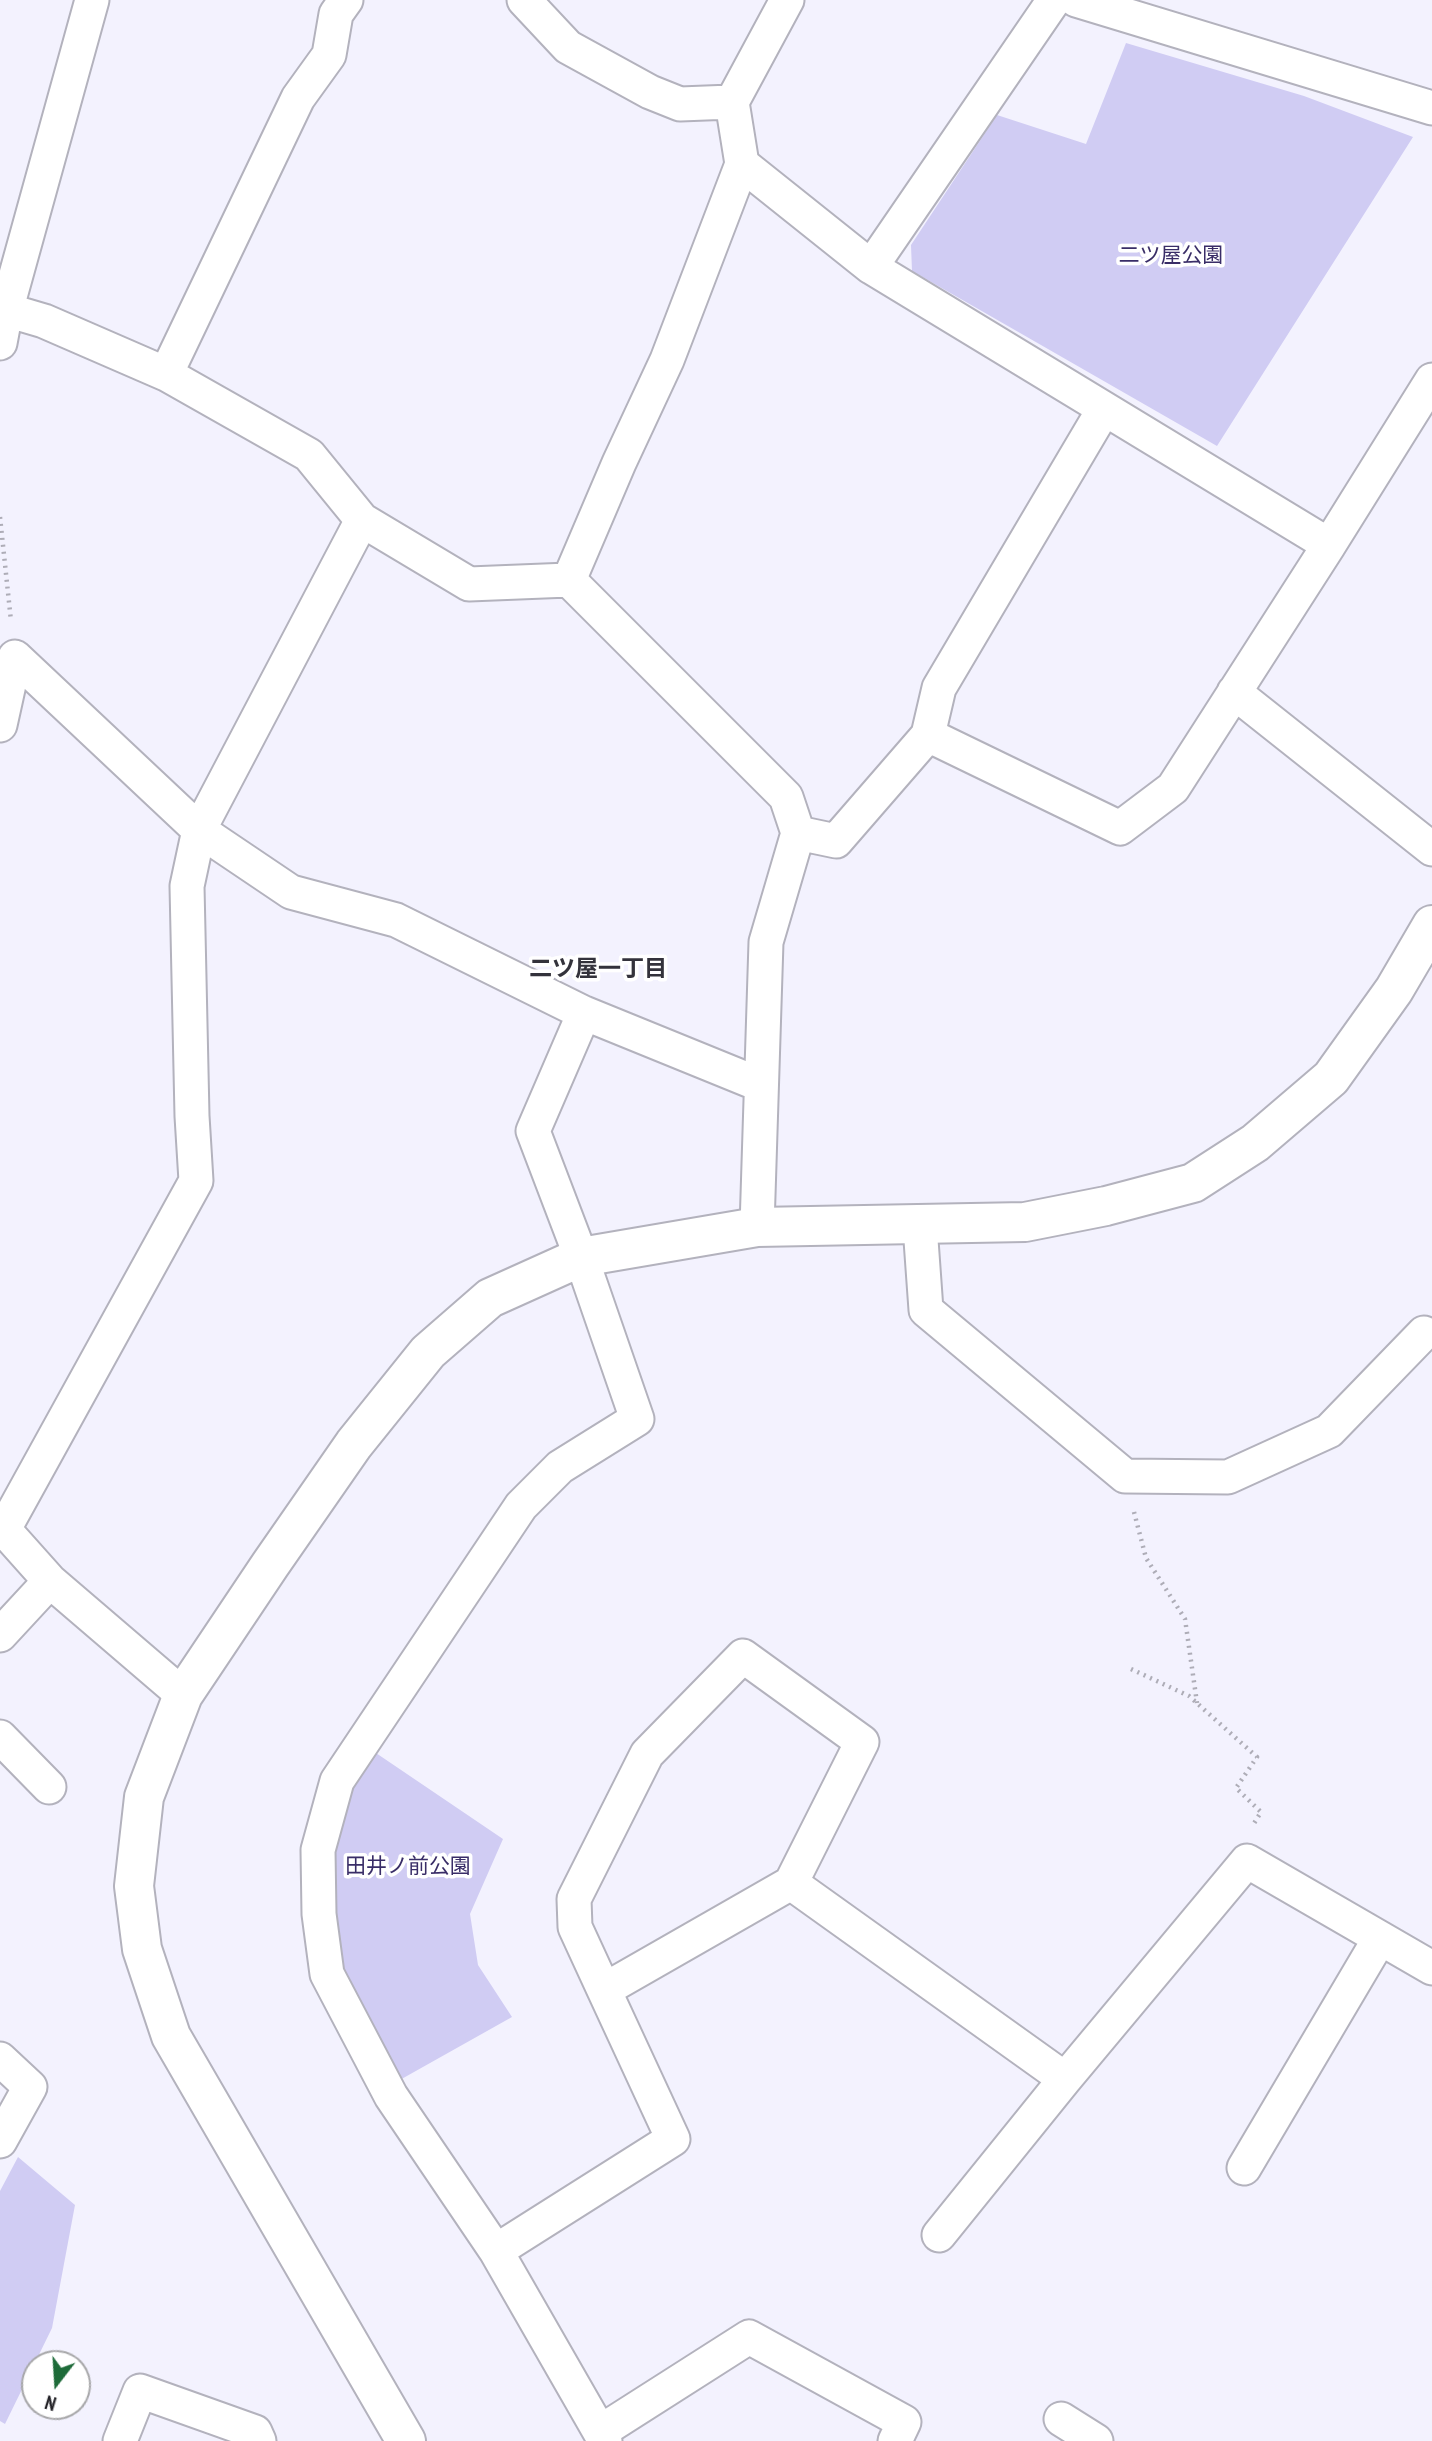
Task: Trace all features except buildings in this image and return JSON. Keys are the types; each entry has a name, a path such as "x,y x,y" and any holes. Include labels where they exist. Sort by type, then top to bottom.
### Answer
{"street":[{"path":"0,343 3,310 92,0"},
{"path":"166,374 298,98 329,55 336,14 346,0"},
{"path":"524,0 568,47 650,92 680,104 732,102"},
{"path":"569,580 667,360 742,164 732,102 787,0"},
{"path":"870,267 1054,0"},
{"path":"1076,0 1432,108"},
{"path":"742,164 870,267 1329,545"},
{"path":"3,310 44,321 166,374 309,455 362,520 469,584 569,580 786,797 798,833 765,942 757,1227"},
{"path":"928,735 1120,828 1173,788 1432,380"},
{"path":"798,833 836,841 928,735 939,688 1104,409"},
{"path":"183,1695 50,1581 2,1527 196,1181 187,886 199,830 362,520"},
{"path":"0,725 15,657"},
{"path":"15,657 199,830 291,892 396,920 584,1013 761,1085"},
{"path":"1234,692 1432,849"},
{"path":"405,2441 171,2036 142,1949 134,1886 144,1797 183,1695 354,1444 428,1352 490,1298 581,1257 757,1227 1025,1222 1105,1206 1193,1183 1255,1143 1331,1078 1394,990 1432,925"},
{"path":"584,1013 533,1131 581,1257 637,1419 560,1467 521,1506 337,1781 318,1850 319,1914 327,1975 391,2096 496,2251 602,2437 749,2337 904,2422 895,2441"},
{"path":"920,1226 926,1310 1125,1476 1228,1477 1329,1432 1424,1334"},
{"path":"0,1635 50,1581"},
{"path":"496,2251 673,2140 575,1927 574,1899 647,1754 743,1656 862,1742 791,1883 604,1990"},
{"path":"0,1737 49,1787"},
{"path":"939,2235 1247,1861 1432,1968"},
{"path":"791,1883 1065,2079"},
{"path":"1244,2168 1380,1938"},
{"path":"0,2059 30,2087 0,2141"},
{"path":"120,2441 140,2390 255,2432 259,2441"},
{"path":"1061,2419 1097,2441"}],"path":[{"path":"0,517 15,657"},
{"path":"1125,1476 1146,1558 1185,1619 1198,1704"},
{"path":"1131,1670 1189,1696 1256,1757 1236,1787 1261,1812 1238,1849 1247,1861"}],"green space":[{"name":"二ツ屋公園","path":"1126,43 1304,96 1413,137 1217,446 912,271 911,245 997,115 1086,144"},
{"name":"田井ノ前公園","path":"373,1751 503,1839 470,1914 478,1965 512,2017 398,2081 341,1977 330,1881 349,1787"},
{"path":"18,2157 75,2205 52,2328 41,2350 21,2350 21,2391 5,2424 0,2421 0,2191"}],"district":[{"name":"二ツ屋一丁目","path":"598,969"}]}
